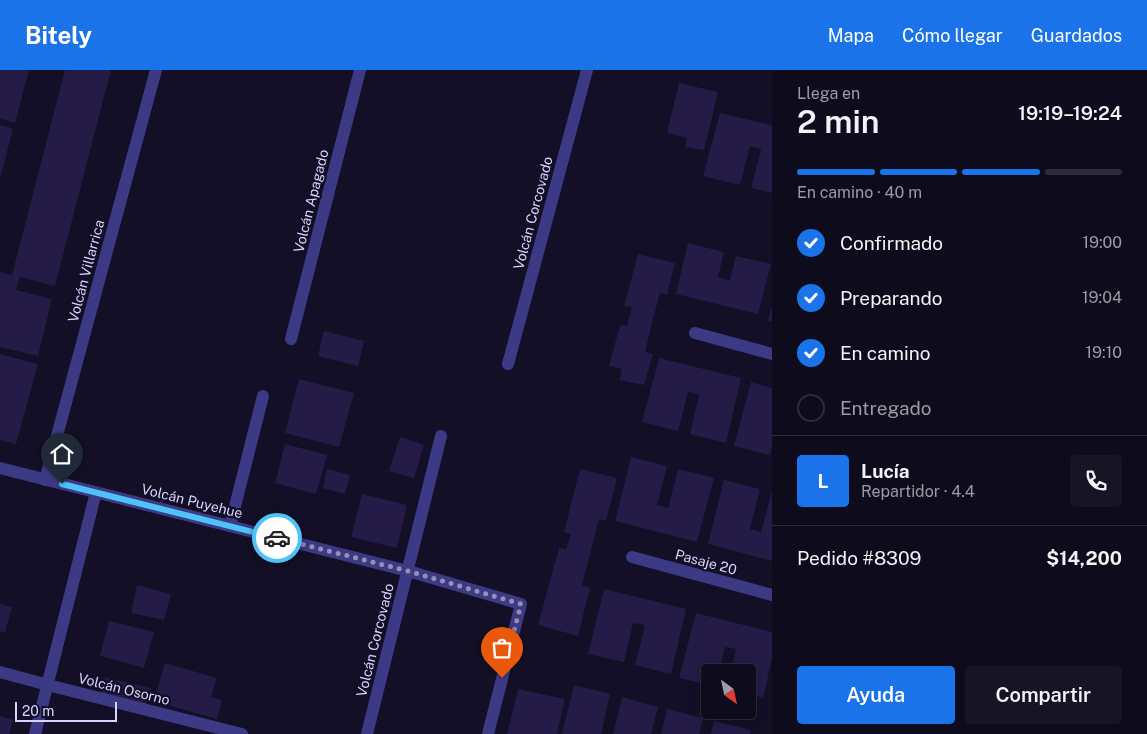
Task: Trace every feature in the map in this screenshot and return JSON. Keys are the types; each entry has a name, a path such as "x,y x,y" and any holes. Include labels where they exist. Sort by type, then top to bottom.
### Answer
{"street":[{"name":"Volcán Villarrica","path":"45,480 156,70"},
{"name":"Volcán Apagado","path":"291,339 360,70"},
{"name":"Volcán Corcovado","path":"508,364 587,70"},
{"path":"695,333 772,354"},
{"path":"230,526 263,396"},
{"name":"Volcán Corcovado","path":"367,734 442,436"},
{"name":"Volcán Puyehue","path":"0,468 408,571 521,604 488,734"},
{"path":"35,734 96,492"},
{"name":"Pasaje 20","path":"632,557 772,595"},
{"name":"Volcán Osorno","path":"0,672 242,734"}],"building":[{"path":"0,70 29,70 15,123 0,118"},
{"path":"65,70 111,70 55,286 20,277 16,290 52,299 38,356 0,347 0,272 12,275"},
{"path":"679,83 718,92 704,150 685,147 687,138 667,133"},
{"path":"720,113 772,125 772,193 751,188 761,149 750,146 740,185 703,176"},
{"path":"0,125 13,129 1,175 0,175"},
{"path":"688,243 724,252 718,277 724,279 730,280 736,256 771,264 758,314 676,294"},
{"path":"638,254 675,263 667,295 660,293 652,323 645,352 653,354 644,385 619,380 622,369 609,366 620,325 627,326 632,307 624,306"},
{"path":"772,308 772,322 768,321"},
{"path":"324,331 364,341 358,366 318,356"},
{"path":"0,354 38,364 16,444 0,440"},
{"path":"659,358 741,378 726,443 690,434 699,395 694,393 688,392 678,431 642,422"},
{"path":"299,379 354,393 339,447 285,433"},
{"path":"751,382 772,388 772,447 770,455 734,446"},
{"path":"400,437 424,445 414,478 389,471"},
{"path":"285,444 327,455 316,494 275,483"},
{"path":"631,457 667,466 657,505 668,508 678,469 714,478 697,542 615,521"},
{"path":"327,469 350,475 345,494 323,488"},
{"path":"580,469 617,478 606,521 599,519 582,585 590,588 578,636 538,625 559,548 566,549 571,534 564,532"},
{"path":"724,480 760,489 750,529 761,532 772,491 772,561 708,544"},
{"path":"362,494 407,505 397,548 351,537"},
{"path":"137,585 171,594 164,620 131,613"},
{"path":"604,589 686,609 671,674 635,665 645,625 633,623 624,662 588,654"},
{"path":"0,604 12,607 5,633 0,631"},
{"path":"696,613 772,632 772,659 763,698 756,696 756,664 733,664 736,649 725,647 721,664 701,664 701,683 679,678"},
{"path":"109,621 154,632 144,668 100,656"},
{"path":"165,663 217,678 211,697 222,700 217,719 154,701"},
{"path":"104,677 150,688 146,705 100,694"},
{"path":"574,685 610,694 601,734 562,734"},
{"path":"518,689 565,699 557,734 507,734"},
{"path":"622,697 658,707 651,734 613,734"},
{"path":"667,709 703,719 699,734 661,734"},
{"path":"0,716 13,720 9,734 0,734"},
{"path":"714,721 751,730 750,734 711,734"}],"way so far":[{"path":"277,538 408,571 521,604 502,678"}],"route":[{"path":"62,484 277,538"}]}
